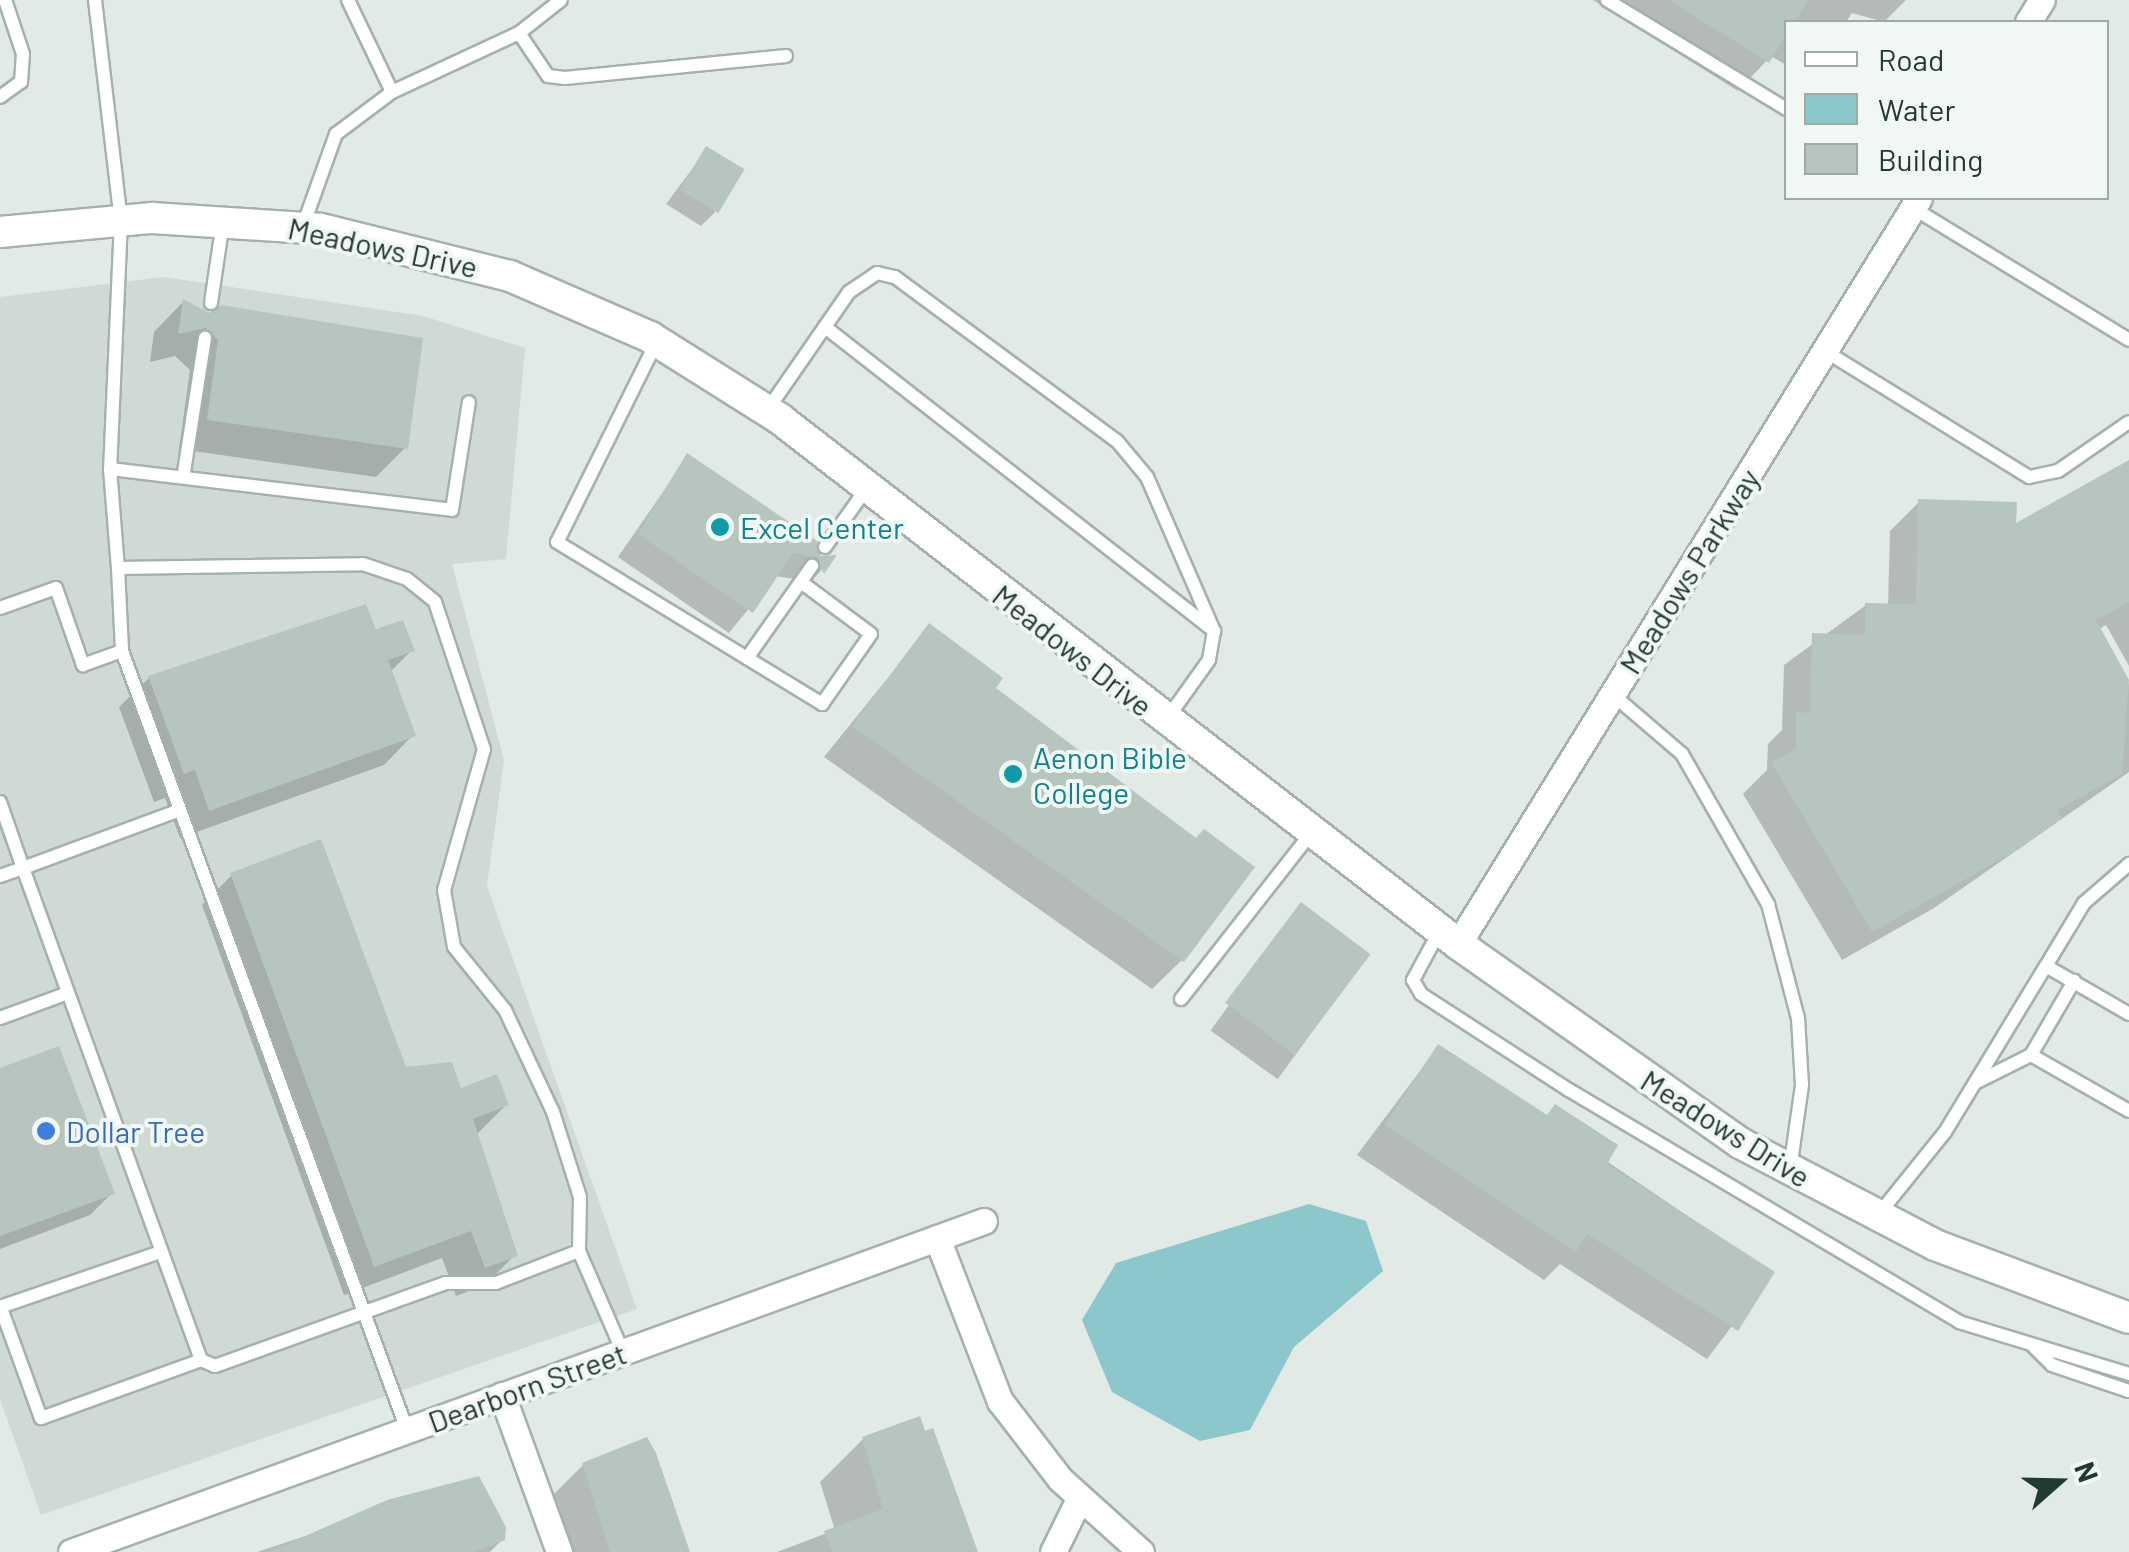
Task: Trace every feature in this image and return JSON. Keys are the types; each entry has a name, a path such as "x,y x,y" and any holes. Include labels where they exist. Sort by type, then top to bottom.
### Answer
{"street":[{"name":"Meadows Parkway","path":"1449,937 1612,694 1916,203"},
{"name":"Meadows Drive","path":"0,232 120,220 224,220 303,227 510,276 657,341 766,411 1164,722 1449,937 1790,1172 1876,1217 2129,1318"},
{"name":"Dearborn Street","path":"71,1552 984,1221"},
{"path":"937,1238 1000,1402 1080,1497 1140,1552"},
{"path":"502,1396 559,1552"},
{"path":"1053,1552 1080,1497"}],"lane":[{"path":"0,97 20,82 22,54 4,0"},
{"path":"95,0 120,220 110,469 122,652 407,1430"},
{"path":"348,0 392,92"},
{"path":"303,227 336,134 392,92 519,33 561,0"},
{"path":"1606,0 1784,109"},
{"path":"519,33 548,76 565,78 786,56"},
{"path":"1916,203 2129,340"},
{"path":"211,303 224,220"},
{"path":"766,411 862,280 895,277 1117,441 1147,478 1214,631 1209,660 1164,722"},
{"path":"825,327 1214,631"},
{"path":"184,472 205,338"},
{"path":"657,341 557,542 822,704 871,634 801,582"},
{"path":"1825,351 2028,476 2058,471 2125,426"},
{"path":"110,469 184,472 452,510 470,402"},
{"path":"826,546 866,489"},
{"path":"118,568 363,564 407,579 435,602 484,749 444,890 454,947 505,1010 553,1112 580,1197 578,1252 623,1352"},
{"path":"747,658 812,566"},
{"path":"0,608 56,588 82,665 122,652"},
{"path":"1612,694 1682,754 1768,904 1798,1018 1802,1084 1790,1172"},
{"path":"0,802 201,1360"},
{"path":"0,876 180,810"},
{"path":"1181,1000 1311,833"},
{"path":"1876,1217 1975,1082 2084,903 2129,864"},
{"path":"1449,937 1414,980 1421,994 1796,1232 1959,1322 2032,1346 2059,1345 2129,1374"},
{"path":"2046,966 2129,1014"},
{"path":"1975,1082 2030,1055 2074,981"},
{"path":"0,1018 68,994"},
{"path":"2030,1055 2129,1111"},
{"path":"162,1252 1,1309 40,1418 201,1360 215,1366 445,1283 496,1283 578,1252"},
{"path":"2032,1346 2052,1365 2129,1390"}],"shaded area":[{"path":"164,277 423,316 525,348 506,559 452,564 504,760 487,886 637,1309 41,1515 0,1399 0,297"}],"water":[{"path":"1309,1204 1366,1221 1383,1271 1294,1347 1250,1430 1200,1441 1112,1392 1082,1320 1116,1263"}],"building":[{"path":"1669,0 1808,0 1796,20 1784,20 1784,39 1769,63"},
{"path":"706,146 745,169 718,213 680,190"},
{"path":"183,299 209,313 221,305 423,338 408,449 207,420 218,340 206,328 178,334"},
{"name":"Excel Center","path":"687,453 817,541 820,556 837,555 824,574 817,557 793,553 753,613 638,534"},
{"path":"2129,460 2129,602 2096,620 2129,680 2122,774 2057,810 2062,818 2019,849 1872,932 1771,762 1796,749 1796,712 1810,713 1812,633 1865,635 1865,603 1916,604 1918,499 2017,502 2016,523"},
{"path":"366,604 376,629 403,620 415,651 388,660 416,736 209,811 195,770 184,774 148,676"},
{"name":"Aenon Bible College","path":"929,623 1003,678 996,688 1196,838 1204,829 1255,867 1184,962 852,726"},
{"path":"321,839 406,1067 452,1062 461,1088 497,1074 509,1105 473,1119 518,1256 485,1268 471,1231 374,1267 230,873"},
{"path":"1301,902 1370,954 1295,1055 1225,1003"},
{"path":"1438,1044 1547,1115 1555,1104 1618,1145 1607,1164 1775,1272 1738,1331 1587,1234 1576,1252 1385,1125"},
{"name":"Dollar Tree","path":"59,1046 115,1194 0,1236 0,1068"},
{"path":"920,1416 925,1431 933,1428 978,1552 832,1552 824,1531 883,1509 862,1437"},
{"path":"647,1437 690,1552 610,1552 582,1463"},
{"path":"479,1476 506,1527 505,1540 474,1552 269,1552 387,1500"}],"place":[{"name":"Excel Center","path":"720,527"},
{"name":"Aenon Bible College","path":"1013,774"},
{"name":"Dollar Tree","path":"46,1131"}]}
